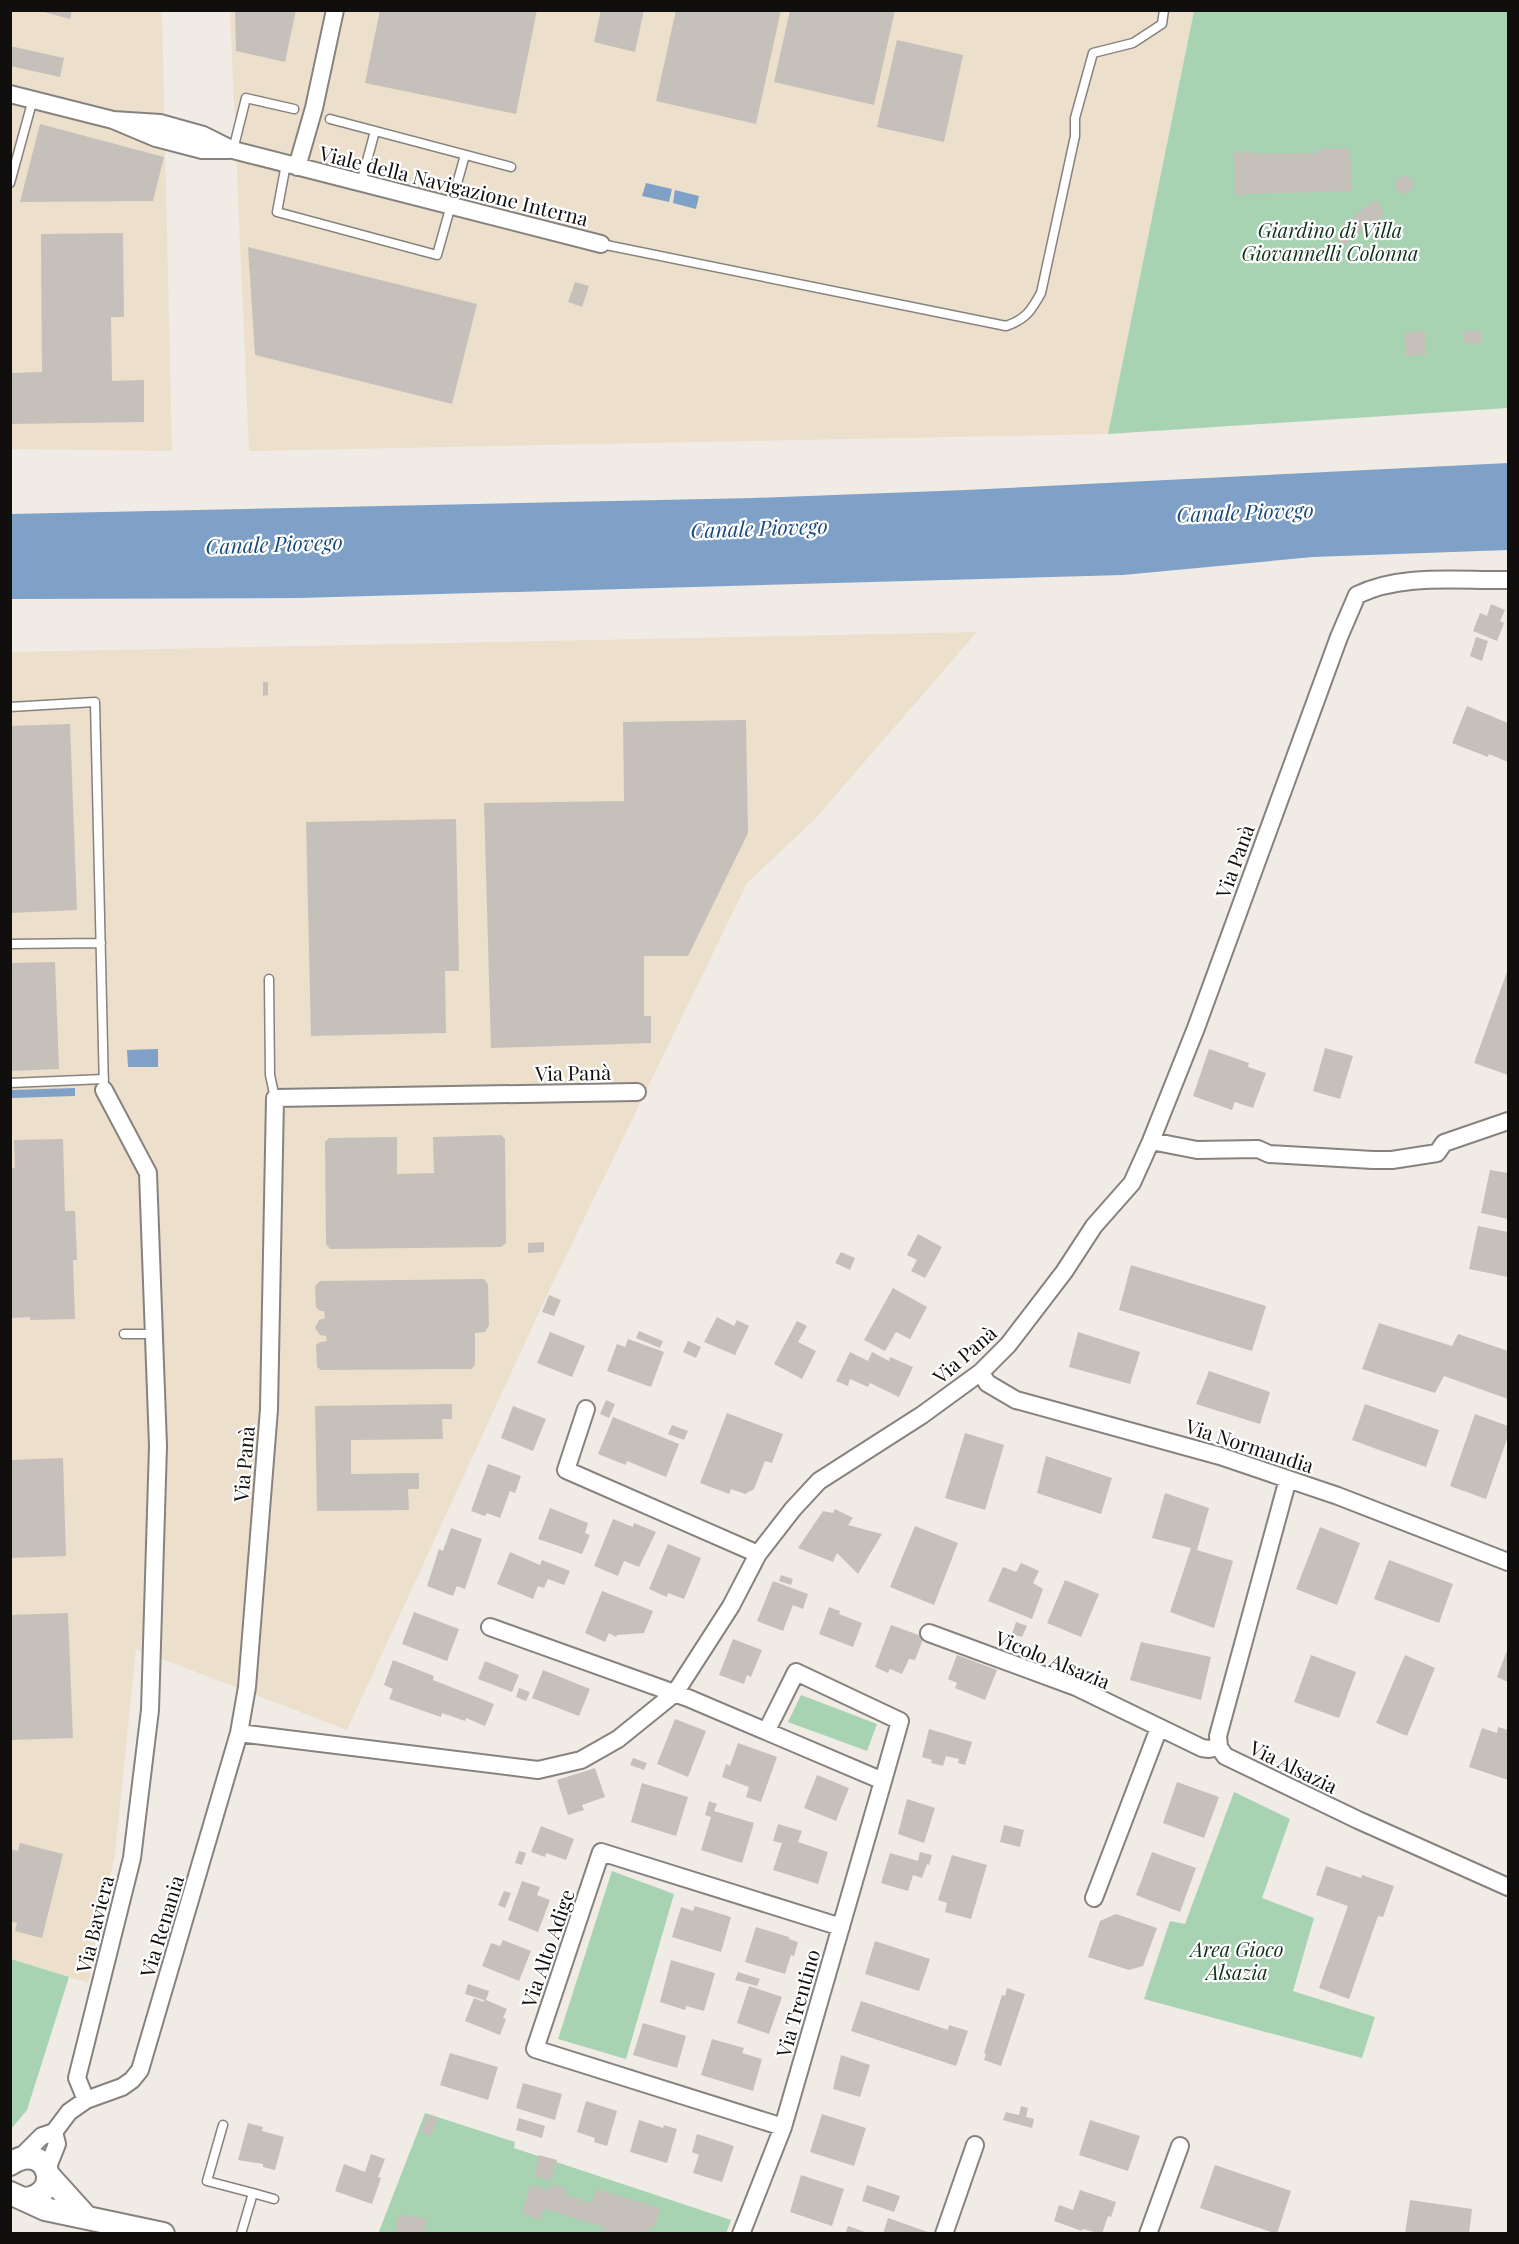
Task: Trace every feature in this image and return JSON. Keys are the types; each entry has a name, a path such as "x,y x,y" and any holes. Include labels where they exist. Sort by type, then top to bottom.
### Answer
{"main road":[{"path":"14,2162 38,2159 86,2217"},
{"path":"15,2194 41,2194 48,2183 47,2172"},
{"path":"15,2194 45,2209 163,2234"}],"street":[{"name":"Viale della Navigazione Interna","path":"292,165 314,108 335,10"},
{"name":"Viale della Navigazione Interna","path":"10,94 113,120 160,123 203,135 233,150 601,244"},
{"name":"Via Panà","path":"637,1092 275,1098 268,1409 247,1687 239,1733 538,1770 580,1760 618,1739 675,1693 731,1606 758,1554 793,1509 819,1481 922,1415 981,1372 1008,1345 1043,1300 1094,1226 1132,1183 1151,1142 1196,1028 1339,637 1357,595 1385,584 1420,581 1509,580"},
{"path":"104,1085 148,1173 155,1334"},
{"path":"1151,1142 1197,1150 1258,1149 1269,1154 1392,1160 1437,1153 1444,1143 1509,1121"},
{"name":"Via Baviera","path":"86,2100 77,2078 132,1858 150,1710 158,1446 155,1334"},
{"name":"Via Normandia","path":"981,1372 987,1383 1016,1400 1220,1456 1393,1516 1509,1562"},
{"path":"586,1409 566,1470 758,1554"},
{"name":"Via Alsazia","path":"1288,1479 1218,1736 1219,1747 1225,1756 1358,1820 1509,1887"},
{"path":"490,1627 675,1693 883,1780"},
{"name":"Vicolo Alsazia","path":"929,1633 1076,1687 1202,1748 1219,1747"},
{"name":"Via Trentino","path":"741,2234 783,2127 900,1720 796,1672 767,1730"},
{"path":"1094,1898 1160,1728"},
{"name":"Via Renania","path":"86,2100 122,2086 132,2080 140,2070 239,1733"},
{"name":"Via Alto Adige","path":"783,2127 535,2049 601,1852 841,1927"},
{"path":"14,2162 42,2136 54,2132 69,2112 86,2100"},
{"path":"47,2172 57,2145 54,2132"},
{"path":"944,2234 975,2145"},
{"path":"1148,2234 1180,2146"}],"lane":[{"path":"601,244 1006,326 1020,321 1032,309 1041,293 1075,136 1075,118 1093,53 1133,44 1162,24 1164,10"},
{"path":"233,150 246,98 294,109"},
{"path":"10,183 33,99"},
{"path":"330,119 511,167"},
{"path":"361,183 375,131"},
{"path":"292,165 277,212 437,255 465,155"},
{"path":"10,707 95,702 104,1085 10,1083"},
{"path":"10,944 101,943"},
{"path":"269,979 270,1075 275,1098"},
{"path":"124,1334 155,1334"},
{"path":"223,2125 207,2181 274,2199"},
{"path":"241,2234 253,2193"}],"shaded area":[{"path":"11,11 162,11 172,451 11,449"},
{"path":"230,11 1194,11 1108,434 249,451"},
{"path":"977,632 815,819 747,883 546,1297 347,1730 136,1649 115,1854 88,1983 11,1959 10,652"}],"green space":[{"name":"Giardino di Villa Giovannelli Colonna","path":"1194,11 1508,11 1508,408 1108,434"},
{"path":"801,1695 877,1724 867,1751 788,1722"},
{"name":"Area Gioco Alsazia","path":"1234,1792 1290,1819 1262,1898 1314,1918 1293,1991 1375,2017 1362,2058 1144,1999 1170,1921 1185,1924"},
{"path":"612,1871 674,1894 626,2059 558,2039"},
{"path":"11,1959 69,1977 27,2110 11,2129"},
{"path":"425,2113 515,2142 514,2148 731,2220 726,2234 378,2234"}],"water":[{"path":"646,183 672,189 669,202 642,196"},
{"path":"675,190 699,196 696,209 673,203"},
{"name":"Canale Piovego","path":"1508,463 1508,550 1313,557 1123,575 299,598 11,599 11,514 753,498 966,490"},
{"path":"158,1049 158,1067 128,1067 127,1050"},
{"path":"75,1088 75,1096 11,1098 11,1090"}],"building":[{"path":"36,10 72,10 70,19"},
{"path":"235,10 296,10 285,62 236,51"},
{"path":"380,10 537,10 516,114 365,83"},
{"path":"601,10 644,10 635,52 594,42"},
{"path":"676,10 781,10 756,124 656,101"},
{"path":"790,10 895,10 874,105 774,82"},
{"path":"897,40 963,55 944,142 877,127"},
{"path":"10,46 64,58 60,77 10,66"},
{"path":"40,124 164,157 153,201 20,202"},
{"path":"1350,148 1352,191 1245,194 1235,197 1234,152 1318,153 1318,149"},
{"path":"1400,176 1408,176 1413,181 1411,192 1400,194 1395,189 1395,181"},
{"path":"1376,199 1385,215 1363,229 1345,246 1335,238 1351,218"},
{"path":"123,233 124,317 111,317 112,381 144,380 144,422 10,424 10,373 42,372 41,234"},
{"path":"248,247 477,304 452,404 255,355"},
{"path":"575,282 589,286 582,307 568,302"},
{"path":"1425,331 1426,355 1406,357 1404,333"},
{"path":"1464,331 1481,331 1481,344 1464,343"},
{"path":"1491,604 1505,610 1500,621 1504,623 1497,641 1473,631 1480,613 1487,616"},
{"path":"1476,637 1488,641 1482,661 1470,656"},
{"path":"263,682 268,682 268,695 263,696"},
{"path":"1467,706 1508,723 1508,762 1452,743"},
{"path":"746,720 748,833 688,956 644,956 644,1016 651,1016 651,1043 491,1048 484,803 624,801 623,722"},
{"path":"70,724 77,910 10,913 10,726"},
{"path":"456,819 459,971 445,971 446,1033 311,1036 306,822"},
{"path":"55,962 59,1069 10,1071 10,963"},
{"path":"1508,969 1508,1075 1474,1063"},
{"path":"1325,1048 1353,1056 1340,1099 1313,1091"},
{"path":"1209,1049 1249,1063 1248,1067 1266,1073 1253,1108 1235,1102 1232,1110 1193,1096"},
{"path":"501,1135 505,1139 506,1243 501,1247 330,1249 326,1244 325,1142 329,1138 397,1137 397,1174 434,1173 433,1137"},
{"path":"63,1139 65,1211 75,1211 77,1260 73,1260 75,1319 10,1318 10,1168 15,1168 14,1140"},
{"path":"1490,1170 1508,1173 1508,1219 1481,1213"},
{"path":"1478,1226 1508,1232 1508,1277 1469,1269"},
{"path":"918,1234 942,1247 925,1278 911,1271 917,1260 907,1255"},
{"path":"544,1242 544,1252 528,1253 528,1243"},
{"path":"841,1252 855,1258 850,1270 835,1263"},
{"path":"1131,1265 1266,1306 1252,1351 1119,1310"},
{"path":"484,1279 488,1284 489,1325 485,1332 475,1333 475,1365 471,1369 321,1370 317,1367 316,1345 327,1341 326,1336 320,1335 315,1328 319,1320 325,1318 324,1311 316,1307 315,1286 320,1281"},
{"path":"893,1288 927,1307 910,1339 896,1332 885,1351 864,1340"},
{"path":"549,1295 561,1300 554,1316 542,1312"},
{"path":"717,1317 734,1326 737,1320 749,1326 735,1355 704,1342"},
{"path":"797,1321 807,1326 798,1342 816,1351 802,1379 774,1364"},
{"path":"1379,1323 1452,1346 1458,1334 1508,1351 1508,1399 1444,1376 1435,1393 1362,1369"},
{"path":"639,1331 663,1341 660,1348 636,1338"},
{"path":"550,1332 585,1346 572,1377 537,1363"},
{"path":"1078,1332 1140,1352 1130,1384 1069,1367"},
{"path":"628,1339 664,1352 651,1387 607,1371 617,1344 625,1347"},
{"path":"688,1341 701,1347 696,1358 683,1352"},
{"path":"850,1352 868,1361 872,1352 889,1361 890,1357 913,1367 899,1397 870,1383 868,1387 850,1379 848,1386 836,1381"},
{"path":"1209,1371 1270,1392 1260,1424 1196,1404"},
{"path":"606,1400 615,1404 609,1418 600,1414"},
{"path":"452,1404 452,1419 442,1419 443,1439 351,1440 351,1474 419,1473 419,1489 408,1489 409,1510 317,1511 315,1406"},
{"path":"1365,1404 1439,1430 1426,1467 1352,1440"},
{"path":"513,1406 546,1419 533,1451 501,1438"},
{"path":"727,1413 783,1434 772,1463 765,1461 754,1489 745,1494 731,1489 729,1494 700,1483"},
{"path":"1475,1414 1508,1426 1508,1436 1486,1499 1450,1486"},
{"path":"613,1417 679,1444 666,1477 627,1461 626,1465 598,1454"},
{"path":"672,1425 688,1431 684,1440 668,1434"},
{"path":"965,1433 1004,1445 985,1510 945,1498"},
{"path":"1046,1456 1112,1478 1101,1514 1037,1493"},
{"path":"63,1458 66,1556 10,1558 10,1460"},
{"path":"488,1464 521,1476 515,1493 510,1491 500,1518 487,1513 485,1516 471,1511"},
{"path":"1165,1493 1209,1508 1197,1550 1233,1561 1214,1628 1170,1612 1191,1548 1152,1538"},
{"path":"550,1508 588,1523 585,1533 590,1535 582,1554 538,1539"},
{"path":"835,1509 853,1518 848,1525 882,1534 858,1574 837,1553 833,1562 798,1548 823,1511 833,1513"},
{"path":"613,1519 633,1527 634,1523 656,1532 639,1567 624,1561 618,1576 594,1566"},
{"path":"915,1526 958,1543 934,1605 890,1587"},
{"path":"1320,1527 1360,1543 1337,1605 1296,1589"},
{"path":"451,1528 482,1539 465,1589 457,1586 453,1596 427,1586 439,1549 443,1551"},
{"path":"668,1544 701,1558 684,1599 668,1593 667,1597 649,1589"},
{"path":"510,1552 540,1565 542,1560 570,1571 564,1585 548,1579 544,1588 538,1586 533,1599 497,1584"},
{"path":"1389,1560 1453,1584 1439,1623 1374,1599"},
{"path":"1021,1563 1039,1571 1033,1583 1043,1589 1032,1619 988,1601 1003,1567 1016,1572"},
{"path":"781,1575 793,1579 791,1585 779,1581"},
{"path":"1065,1580 1099,1594 1081,1637 1047,1623"},
{"path":"773,1581 808,1594 803,1609 793,1605 783,1631 757,1621"},
{"path":"602,1591 653,1611 644,1633 617,1635 616,1637 609,1633 605,1642 585,1633"},
{"path":"829,1607 840,1611 839,1614 862,1623 853,1647 819,1634"},
{"path":"414,1612 459,1629 447,1661 402,1644"},
{"path":"68,1613 73,1738 10,1740 10,1615"},
{"path":"1016,1622 1027,1626 1022,1637 1012,1634"},
{"path":"891,1625 924,1637 915,1660 909,1659 902,1674 890,1669 888,1673 875,1667"},
{"path":"733,1639 762,1650 751,1677 747,1675 744,1684 719,1675"},
{"path":"1141,1642 1211,1657 1201,1700 1130,1680"},
{"path":"1508,1648 1508,1682 1497,1677"},
{"path":"957,1655 997,1670 985,1700 955,1688 957,1683 948,1679"},
{"path":"1311,1655 1356,1672 1339,1718 1294,1702"},
{"path":"1405,1655 1435,1668 1407,1736 1376,1723"},
{"path":"393,1660 434,1676 433,1680 494,1704 485,1726 466,1718 465,1721 442,1713 441,1717 389,1699 393,1689 384,1685"},
{"path":"485,1661 519,1675 512,1692 478,1679"},
{"path":"543,1670 590,1689 579,1716 532,1698"},
{"path":"519,1688 530,1692 526,1701 516,1697"},
{"path":"675,1719 706,1731 688,1777 657,1764"},
{"path":"1498,1727 1508,1730 1508,1780 1469,1767 1482,1728 1497,1733"},
{"path":"929,1729 972,1742 965,1765 958,1763 959,1759 946,1756 943,1766 931,1763 932,1760 922,1757"},
{"path":"738,1743 777,1757 761,1802 746,1797 749,1787 722,1777 726,1764 730,1766"},
{"path":"633,1758 647,1763 644,1770 630,1765"},
{"path":"595,1768 605,1797 582,1805 584,1810 568,1815 557,1780"},
{"path":"817,1775 849,1788 836,1821 804,1808"},
{"path":"1177,1782 1219,1797 1204,1838 1163,1823"},
{"path":"642,1783 688,1797 676,1836 631,1822"},
{"path":"907,1799 935,1808 924,1843 898,1834"},
{"path":"709,1801 717,1804 714,1811 754,1823 742,1863 701,1850 711,1817 705,1815"},
{"path":"778,1824 802,1831 798,1842 828,1852 818,1884 773,1870 782,1843 773,1841"},
{"path":"1004,1825 1024,1830 1020,1847 1000,1842"},
{"path":"541,1826 574,1839 566,1860 546,1853 545,1857 531,1852"},
{"path":"20,1843 63,1854 42,1938 15,1931 17,1923 10,1921 10,1849 18,1851"},
{"path":"519,1851 526,1853 522,1865 515,1863"},
{"path":"920,1852 932,1855 929,1865 927,1864 922,1878 913,1875 908,1891 881,1883 890,1853 918,1861"},
{"path":"1152,1852 1196,1868 1180,1912 1136,1895"},
{"path":"952,1855 987,1865 971,1919 945,1912 947,1903 938,1900"},
{"path":"1326,1866 1394,1886 1383,1917 1378,1916 1349,1999 1319,1988 1348,1906 1316,1895"},
{"path":"522,1881 540,1887 537,1895 550,1900 538,1932 508,1920"},
{"path":"504,1891 511,1893 505,1908 498,1905"},
{"path":"695,1906 731,1917 721,1952 672,1937 681,1907 693,1911"},
{"path":"1116,1914 1157,1928 1143,1966 1129,1970 1088,1957 1100,1921"},
{"path":"756,1927 798,1942 785,1974 745,1962"},
{"path":"503,1940 531,1951 519,1981 482,1966 491,1943 500,1946"},
{"path":"875,1941 930,1959 919,1991 865,1974"},
{"path":"671,1960 715,1973 704,2011 686,2006 685,2010 660,2002"},
{"path":"738,1972 760,1979 757,1986 735,1980"},
{"path":"468,1984 489,1991 486,2000 507,2009 500,2035 465,2021 474,1998 483,2002 484,2000 465,1994"},
{"path":"749,1986 782,1997 769,2034 737,2023"},
{"path":"1007,1988 1025,1994 1001,2066 984,2060 986,2054 984,2053 1002,1995 1005,1996"},
{"path":"861,2001 948,2030 949,2025 968,2031 956,2066 851,2031"},
{"path":"643,2023 686,2036 677,2068 633,2055"},
{"path":"712,2039 744,2048 742,2053 762,2059 753,2091 701,2075"},
{"path":"450,2053 498,2067 488,2100 440,2085"},
{"path":"841,2055 870,2065 860,2097 833,2089"},
{"path":"523,2083 562,2094 555,2120 516,2108"},
{"path":"586,2101 617,2111 607,2146 594,2142 595,2138 577,2132"},
{"path":"1021,2106 1028,2108 1026,2117 1034,2119 1032,2128 1003,2120 1006,2112 1019,2115"},
{"path":"822,2114 866,2128 854,2166 810,2152"},
{"path":"427,2115 438,2118 431,2136 421,2132"},
{"path":"519,2118 545,2126 542,2138 516,2130"},
{"path":"639,2120 663,2128 664,2125 677,2129 667,2163 630,2152"},
{"path":"1090,2120 1140,2136 1128,2171 1079,2155"},
{"path":"248,2123 263,2127 262,2131 284,2137 275,2170 263,2167 263,2164 238,2160"},
{"path":"697,2134 734,2146 722,2182 693,2173 699,2155 692,2152"},
{"path":"371,2154 385,2159 372,2204 335,2191 344,2164 365,2172"},
{"path":"539,2155 557,2160 551,2181 534,2176"},
{"path":"1215,2165 1291,2191 1277,2234 1200,2208"},
{"path":"801,2175 844,2189 832,2226 790,2212"},
{"path":"551,2184 567,2189 565,2195 592,2203 596,2189 660,2208 653,2230 649,2228 648,2234 608,2234 602,2232 604,2227 544,2209 540,2220 522,2214 530,2185 549,2190"},
{"path":"867,2185 900,2196 894,2212 862,2201"},
{"path":"1080,2190 1116,2202 1102,2234 1083,2229 1082,2231 1054,2221 1059,2205 1073,2210"},
{"path":"1410,2200 1472,2209 1469,2234 1405,2234"},
{"path":"399,2214 427,2219 425,2234 395,2233"},
{"path":"888,2218 928,2232 928,2234 883,2234"},
{"path":"848,2226 868,2233 868,2234 845,2234"}]}
